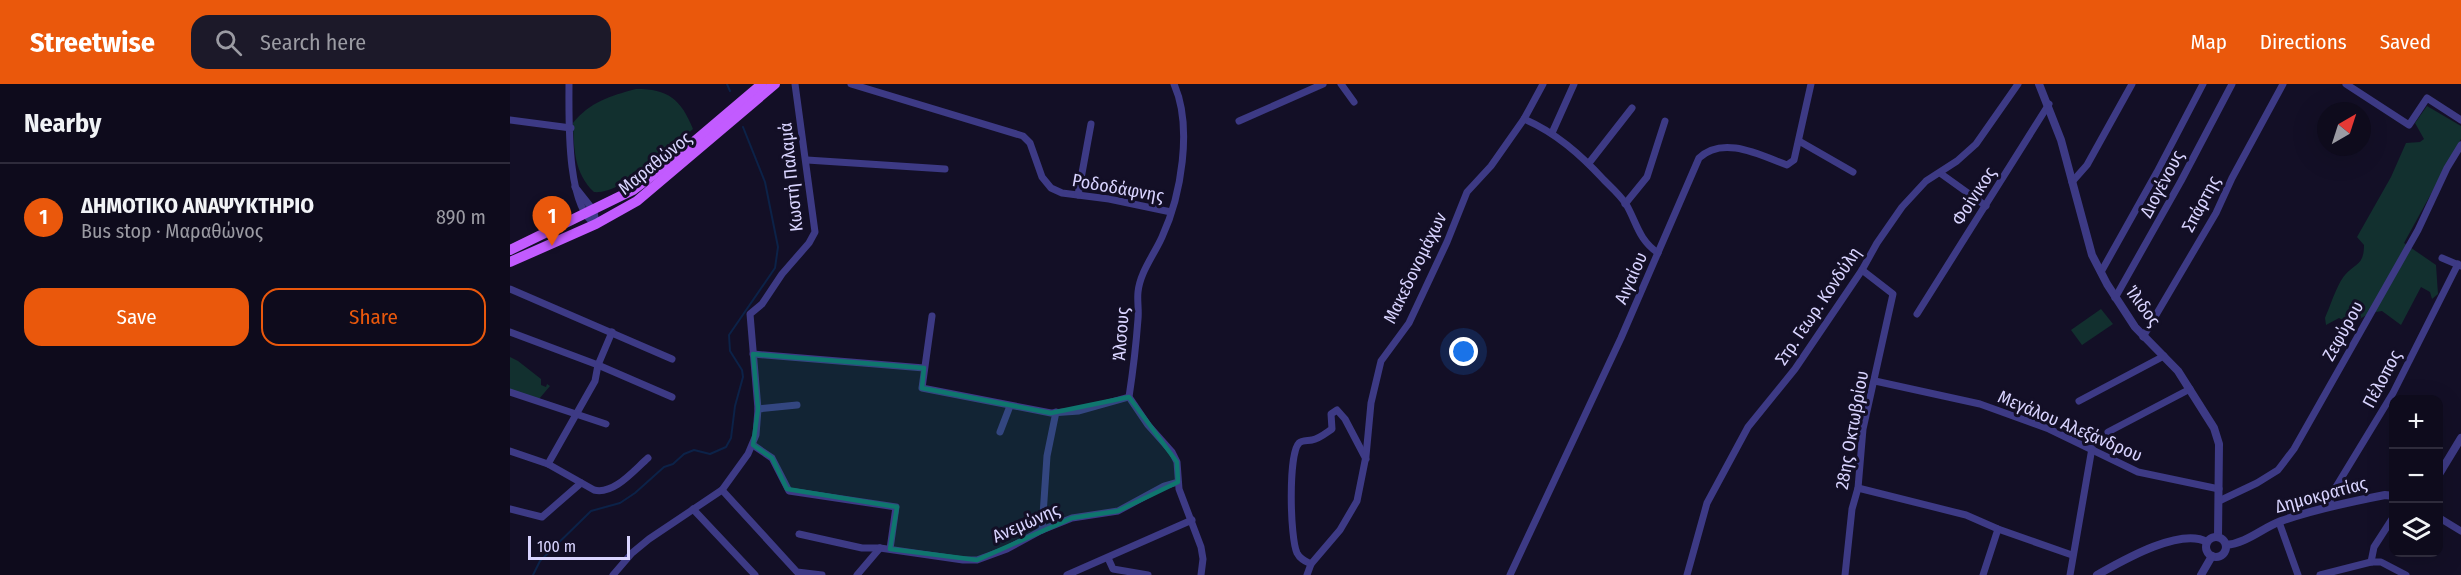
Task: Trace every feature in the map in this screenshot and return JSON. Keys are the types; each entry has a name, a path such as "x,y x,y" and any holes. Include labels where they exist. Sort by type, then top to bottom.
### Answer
{"main road":[{"name":"Μαραθώνος","path":"510,250 633,190 670,162 762,84"},
{"name":"Μαραθώνος","path":"510,262 596,224 644,197 775,84"}],"street":[{"path":"569,84 576,196 596,224"},
{"name":"Κωστή Παλαμά","path":"613,575 648,539 722,490 743,463 753,445 758,423 758,410 750,314 762,304 815,232 795,84"},
{"name":"Ροδοδάφνης","path":"850,84 1023,136 1030,143 1042,177 1051,189 1062,193 1109,199 1171,212"},
{"name":"Άλσους","path":"1129,398 1135,362 1138,292 1175,202 1183,147 1180,97 1174,84"},
{"path":"1239,121 1323,84"},
{"path":"1341,84 1354,102"},
{"name":"Μακεδονομάχων","path":"1307,575 1311,564 1352,513 1358,501 1366,459 1371,403 1381,361 1409,323 1467,192 1491,166 1524,119 1543,84"},
{"path":"1552,133 1574,84"},
{"name":"Αιγαίου","path":"1510,575 1658,253 1699,158 1716,147 1746,150 1786,165 1794,160 1811,84"},
{"name":"Στρ. Γεωρ. Κονδύλη","path":"1687,575 1707,503 1748,427 1795,369 1902,207 1926,181 1940,173 1976,144 2019,84"},
{"name":"Ίλιδος","path":"2039,84 2049,104 2061,140 2087,242 2101,272 2115,298 2143,337 2178,371 2214,428 2219,444 2218,537"},
{"path":"2072,182 2087,165 2132,84"},
{"path":"2101,272 2203,84"},
{"name":"Διογένους","path":"2115,298 2232,84"},
{"name":"Σπάρτης","path":"2143,337 2216,213 2232,178 2283,84"},
{"path":"2346,84 2409,125 2427,99 2461,120"},
{"name":"Φοίνικος","path":"1917,314 2049,104"},
{"path":"1589,163 1632,108"},
{"path":"1524,119 1552,133 1580,153 1625,204 1632,221 1649,247 1658,253"},
{"path":"510,120 571,128"},
{"path":"1625,204 1647,177 1665,121"},
{"path":"1078,195 1091,124"},
{"path":"1799,141 1853,172"},
{"name":"Ζεφύρου","path":"2219,501 2278,470 2294,449 2418,230 2447,168 2461,145"},
{"path":"807,160 945,169"},
{"path":"1940,173 1986,206"},
{"path":"2442,258 2460,265"},
{"name":"Πέλοπος","path":"2330,506 2331,495 2393,393 2460,265"},
{"name":"28ης Οκτωβρίου","path":"1846,575 1852,509 1858,488 1863,429 1893,294 1862,270"},
{"path":"510,289 672,359"},
{"path":"932,315 922,388 1010,406 1056,412 1079,411 1129,398 1148,425 1172,452 1177,462 1178,482 1201,547 1203,559 1201,575"},
{"path":"510,332 598,365 672,397"},
{"path":"548,465 595,381 598,365 612,332"},
{"path":"753,354 924,368"},
{"path":"2079,401 2164,356"},
{"name":"Μεγάλου Αλεξάνδρου","path":"1875,381 1980,404 2049,429 2138,472 2219,489"},
{"path":"2108,432 2190,389"},
{"path":"510,392 606,424"},
{"path":"758,410 797,405"},
{"path":"1000,432 1010,406"},
{"path":"1311,564 1301,558 1295,545 1291,507 1293,484 1291,465 1298,444 1314,440 1332,429 1331,414 1337,410 1345,419 1366,459"},
{"path":"1042,530 1046,468 1056,412"},
{"path":"2443,469 2461,438"},
{"path":"753,445 772,458 789,490 896,507 890,549"},
{"path":"2070,575 2092,448"},
{"path":"510,451 548,465 594,490 607,490 648,458"},
{"name":"Ανεμώνης","path":"799,534 862,548 890,549 977,560 1007,549 1042,530 1072,518 1118,512 1164,486 1178,482"},
{"path":"510,509 540,517 581,483"},
{"path":"1858,488 1951,510 2073,555"},
{"path":"722,490 799,574 822,575"},
{"name":"Δημοκρατίας","path":"2226,545 2250,538 2279,522 2330,506 2389,495"},
{"path":"693,509 755,575"},
{"path":"1067,575 1192,520"},
{"path":"2443,520 2461,531"},
{"path":"2279,522 2298,575"},
{"path":"2370,562 2374,547 2389,524"},
{"path":"1983,575 1998,529"},
{"path":"2218,537 2226,545 2223,554 2218,557 2212,556 2206,548 2207,542 2218,537"},
{"path":"2097,575 2165,543 2189,538 2202,539 2207,542"},
{"path":"857,575 880,548"},
{"path":"2201,575 2212,556"},
{"path":"1108,558 1113,572 1148,575"},
{"path":"2320,575 2370,562 2381,562 2406,575"}],"highlighted area":[{"path":"753,354 924,368 922,388 1051,413 1129,397 1177,462 1178,482 1118,511 1072,518 977,560 890,549 897,507 787,489 772,458 753,445 758,409"}],"green space":[{"path":"636,89 657,91 672,98 684,110 693,129 660,158 632,178 605,191 594,192 582,177 576,160 573,123 586,110 601,101"},
{"path":"2427,106 2461,126 2461,139 2404,243 2436,265 2438,294 2432,299 2430,292 2421,287 2401,325 2382,311 2370,313 2351,324 2339,318 2326,325 2325,318 2339,284 2345,275 2361,261 2364,245 2357,237 2391,177 2406,143 2420,142 2424,139 2415,123"},
{"path":"2101,309 2113,324 2082,345 2071,330"},
{"path":"510,357 541,379 541,385 550,386 539,399 510,390"}],"waterway":[{"path":"727,84 730,91"},
{"path":"533,575 540,561 591,511 620,503 664,467 673,464 684,454 694,450 710,454 726,447 731,438 735,406 743,377 742,370 730,351 729,335 775,268 778,247 765,182 743,127"}],"place":[{"name":"ΔΗΜΟΤΙΚΟ ΑΝΑΨΥΚΤΗΡΙΟ","path":"552,246"}]}
